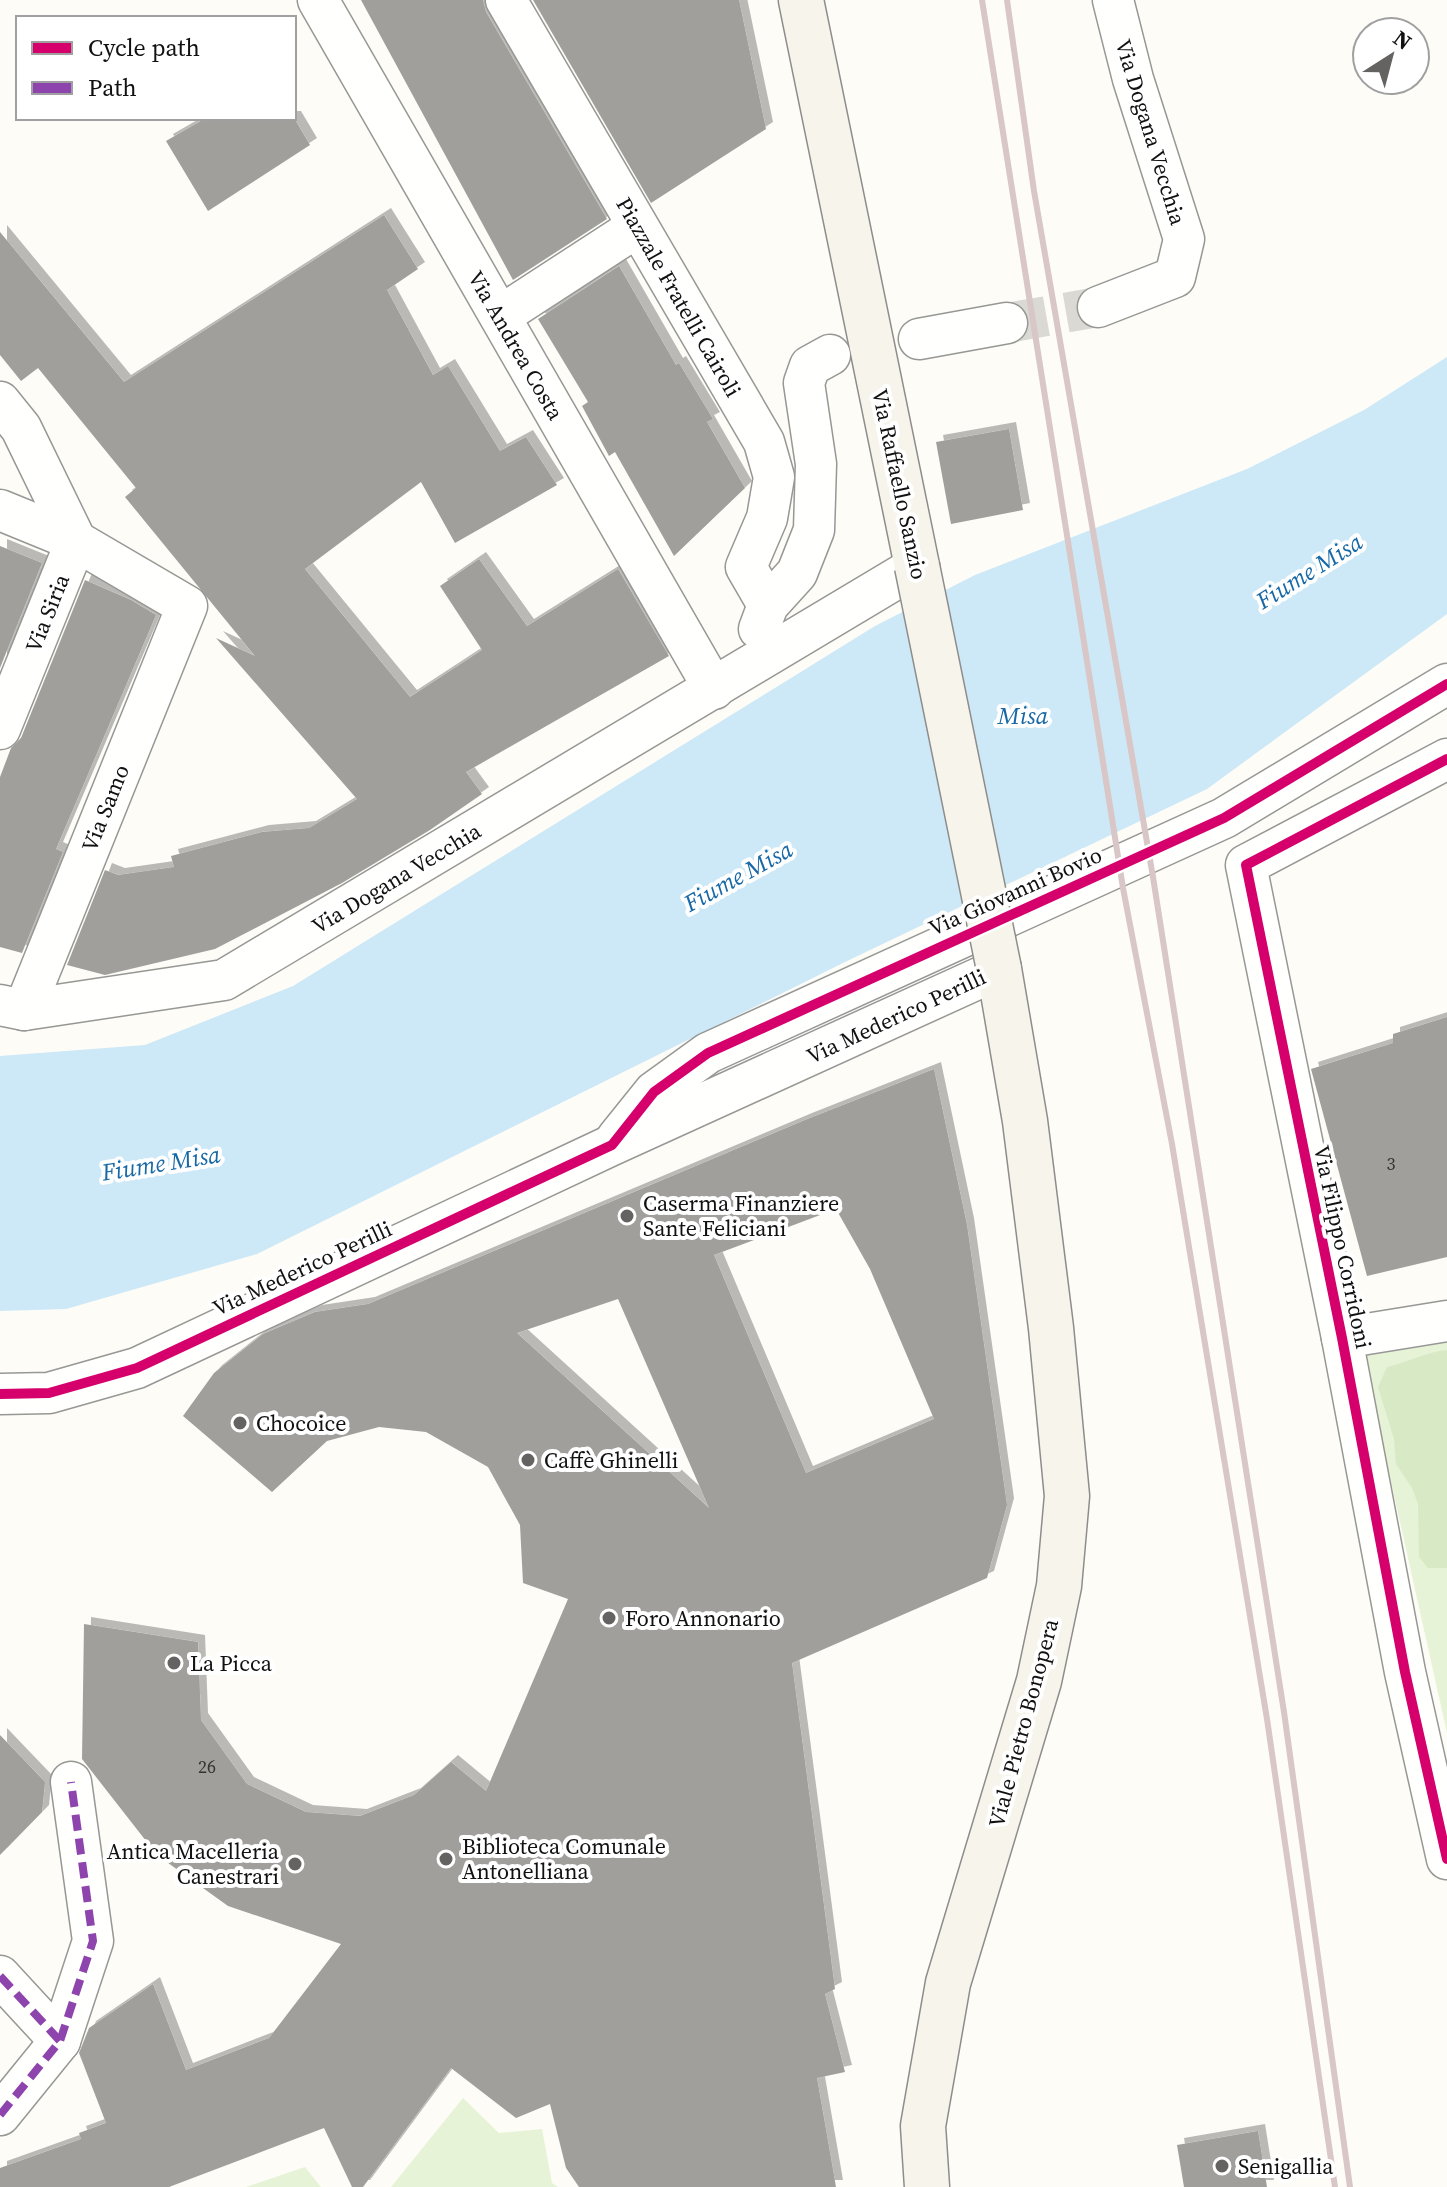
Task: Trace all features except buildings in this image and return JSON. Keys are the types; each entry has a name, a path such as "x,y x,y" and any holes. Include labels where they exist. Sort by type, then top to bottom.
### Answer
{"main road":[{"name":"Via Raffaello Sanzio","path":"801,0 999,969"},
{"name":"Viale Pietro Bonopera","path":"927,2187 923,2126 948,1983 1039,1681 1059,1586 1067,1496 1051,1328 1025,1121 999,969"}],"street":[{"name":"Via Andrea Costa","path":"318,0 714,689"},
{"name":"Piazzale Fratelli Cairoli","path":"506,0 764,442 774,477 767,518 746,567 768,605"},
{"name":"Via Dogana Vecchia","path":"1098,307 1175,277 1184,239 1133,79 1113,0"},
{"path":"500,316 637,227"},
{"path":"919,339 1007,323"},
{"path":"762,659 759,628 768,605 797,573 814,530 816,464 804,383 810,366 830,355"},
{"path":"0,402 21,428 76,541"},
{"path":"0,510 76,541"},
{"name":"Via Samo","path":"12,1008 187,606 76,541"},
{"name":"Via Siria","path":"3,713 76,541"},
{"name":"Via Dogana Vecchia","path":"12,1008 224,980 917,566"},
{"name":"Via Giovanni Bovio","path":"612,1145 654,1092 708,1053 1224,818 1447,684"},
{"name":"Via Filippo Corridoni","path":"1447,759 1246,865 1342,1338 1405,1672 1447,1859"},
{"name":"Via Mederico Perilli","path":"0,1394 49,1393 137,1368 612,1145 999,969"},
{"path":"1342,1338 1447,1321"},
{"path":"0,2115 60,2041 93,1941 71,1782"},
{"path":"0,1976 60,2041"}],"green space":[{"path":"1447,1342 1447,1733 1363,1356"},
{"path":"1447,1350 1447,1568 1428,1568 1419,1557 1418,1504 1412,1488 1396,1464 1394,1439 1378,1387 1387,1367"},
{"path":"463,2098 499,2133 542,2129 552,2183 558,2187 391,2187"},
{"path":"305,2167 321,2187 246,2187"}],"water":[{"name":"Misa","path":"1447,357 1447,614 1207,789 845,962 257,1254 66,1309 0,1311 0,1056 145,1045 293,986 875,626 975,575 1247,469 1364,410"}],"tunnel":[{"path":"1007,323 1098,307"}],"railway":[{"path":"982,0 1123,888 1172,1144 1267,1719 1335,2187"},
{"path":"1007,0 1034,191 1153,877 1284,1712 1350,2187"}],"marked path":[{"path":"0,2115 60,2041 93,1941 71,1782"},
{"path":"0,1976 60,2041"}],"cycle path":[{"path":"0,1394 49,1393 137,1368 612,1145 654,1092 708,1053 1224,818 1447,684"},
{"path":"1447,759 1246,865 1342,1338 1405,1672 1447,1859"}],"place":[{"name":"Caserma Finanziere Sante Feliciani","path":"627,1216"},
{"name":"Chocoice","path":"240,1423"},
{"name":"Caffè Ghinelli","path":"528,1460"},
{"name":"Foro Annonario","path":"609,1618"},
{"name":"La Picca","path":"174,1663"},
{"name":"Biblioteca Comunale Antonelliana","path":"446,1859"},
{"name":"Antica Macelleria Canestrari","path":"295,1864"},
{"name":"Senigallia","path":"1222,2166"}],"water label":[{"name":"Fiume Misa","path":"1309,571"},
{"name":"Fiume Misa","path":"738,876"},
{"name":"Fiume Misa","path":"161,1163"}]}
